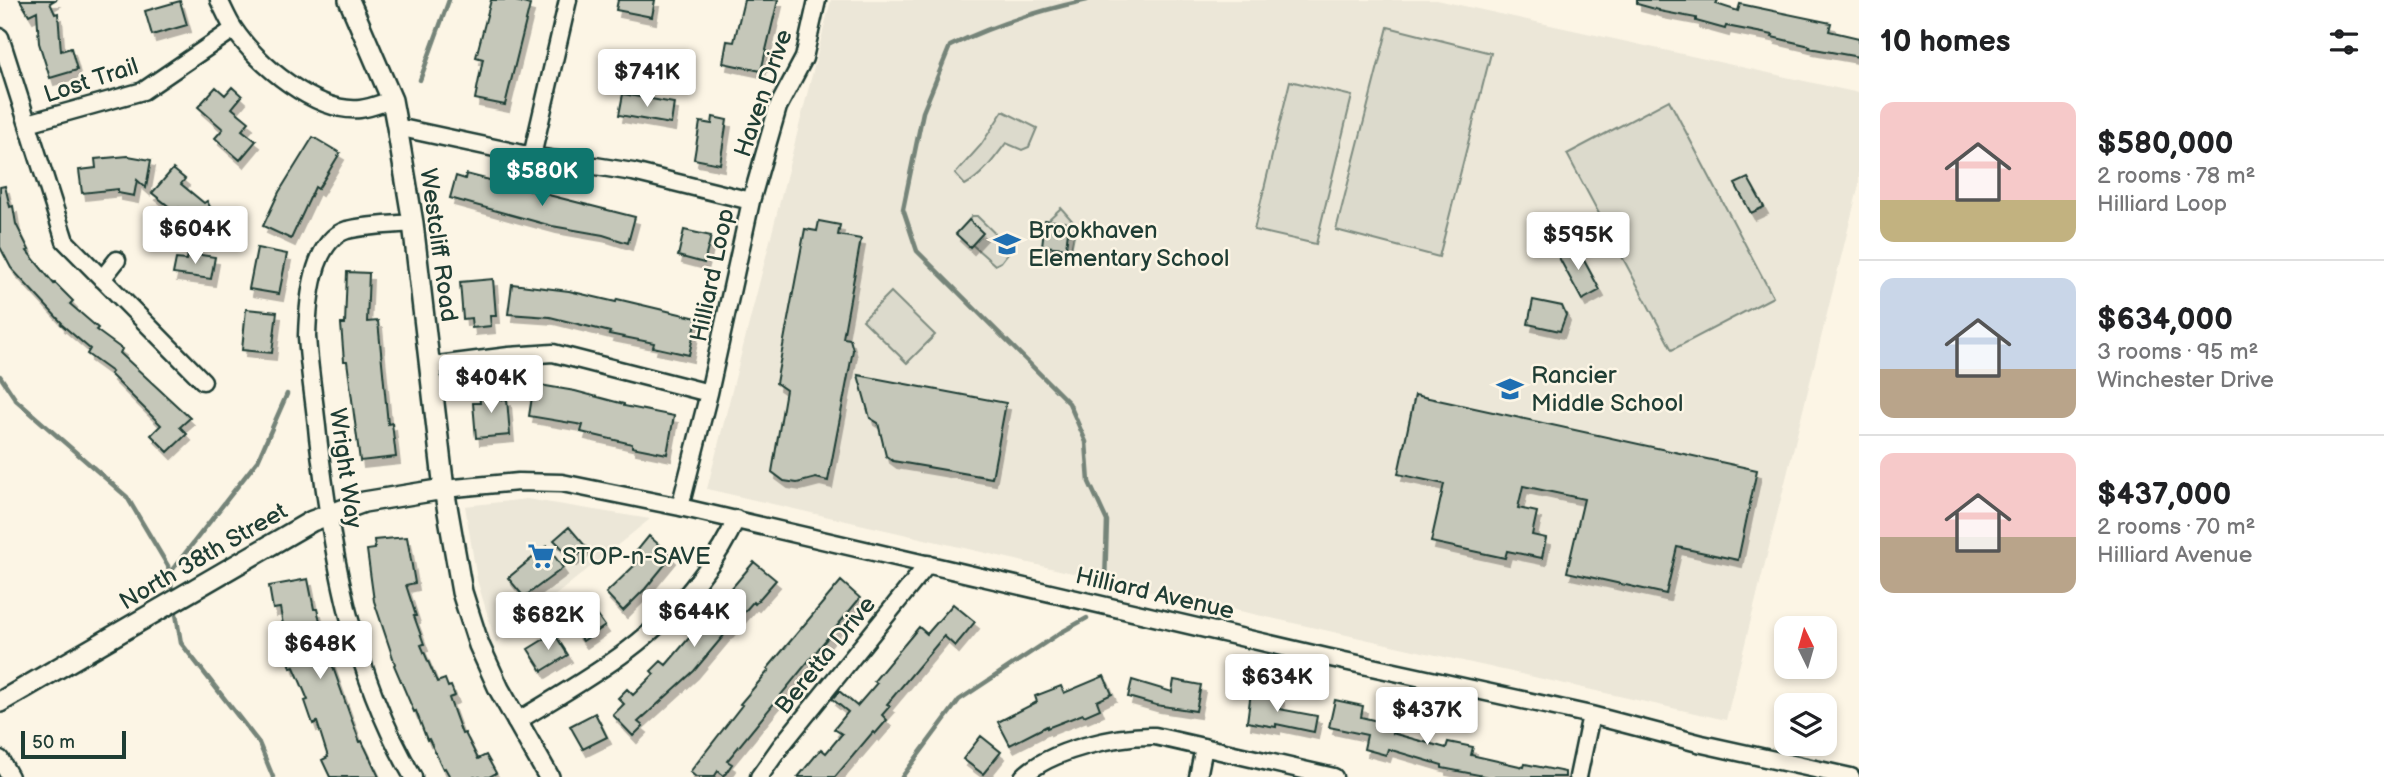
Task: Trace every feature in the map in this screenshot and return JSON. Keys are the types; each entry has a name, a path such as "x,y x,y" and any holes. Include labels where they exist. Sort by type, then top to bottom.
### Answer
{"street":[{"path":"219,0 234,29 253,51 281,78 314,99 335,106 359,109 392,100"},
{"name":"Westcliff Road","path":"349,0 392,100 413,223 444,489 462,592 479,645 516,722 549,777"},
{"path":"532,156 568,0"},
{"name":"Haven Drive","path":"751,201 778,107 804,58 817,0"},
{"name":"Lost Trail","path":"29,123 143,91 234,29"},
{"path":"0,37 65,241 203,381"},
{"name":"Hilliard Loop","path":"397,127 532,156 633,172 751,201 709,393 680,507"},
{"name":"Wright Way","path":"412,777 398,752 361,663 344,602 327,515 307,336 307,313 317,261 335,237 347,230 413,223"},
{"path":"102,279 117,260"},
{"path":"430,366 509,356 553,354 709,393"},
{"name":"Hilliard Avenue","path":"444,489 518,482 562,484 680,507 1851,777"},
{"name":"North 38th Street","path":"0,702 292,531 365,502 444,489"},
{"path":"516,722 616,661 651,634 688,596 718,555 736,519"},
{"name":"Beretta Drive","path":"759,777 772,756 928,564"},
{"path":"1578,777 1591,715"},
{"path":"1023,777 1033,766 1112,739 1134,736 1155,736 1334,777"},
{"path":"1198,777 1204,747"},
{"path":"0,759 10,777"}],"shaded area":[{"path":"831,0 1437,0 1859,93 1859,185 1726,720 707,489"},
{"path":"1388,27 1491,53 1439,257 1336,230"},
{"path":"1290,81 1352,96 1316,244 1254,230"},
{"path":"1669,100 1773,297 1672,350 1567,154"},
{"path":"1003,111 1037,128 1029,147 1022,150 1006,143 982,172 965,185 955,174 981,145"},
{"path":"1061,208 1076,225 1071,250 1066,252 1046,249 1050,218"},
{"path":"972,216 977,216 1011,249 1001,262 995,265 959,233"},
{"path":"891,292 935,335 907,363 863,320"},
{"path":"527,499 650,519 496,643 477,580 465,506"}],"building":[{"path":"20,0 55,0 50,3 55,14 58,13 61,51 71,48 77,70 50,78 39,43 37,11 29,15"},
{"path":"491,0 512,0 530,5 505,105 475,99 483,59 476,57"},
{"path":"618,0 655,0 652,17 616,10"},
{"path":"744,0 778,0 761,71 723,63 727,41 734,42"},
{"path":"1637,0 1718,0 1716,4 1738,11 1740,4 1831,23 1829,31 1859,38 1859,57 1809,48 1810,46 1772,37 1773,35 1726,26 1725,29 1696,21 1696,18 1637,4"},
{"path":"180,1 187,25 152,35 145,11"},
{"path":"216,87 225,95 232,87 242,96 232,108 249,122 242,130 256,141 240,160 215,138 223,129 198,107"},
{"path":"623,94 674,103 671,124 619,115"},
{"path":"713,117 727,120 720,164 694,159 700,122 712,124"},
{"path":"313,137 340,153 318,189 315,187 291,239 263,226 279,192"},
{"path":"128,156 151,160 146,188 137,180 134,196 118,193 118,189 82,193 79,170 96,168 95,159"},
{"path":"173,169 185,179 181,184 204,203 207,201 223,232 198,244 179,208 176,212 152,193"},
{"path":"466,174 635,217 628,243 603,235 552,226 450,198 456,176 465,179"},
{"path":"1748,178 1764,207 1751,213 1735,184"},
{"path":"5,186 10,207 13,206 16,224 29,250 27,251 54,284 73,301 70,304 98,328 96,330 122,349 120,353 190,418 180,427 187,434 168,452 151,435 161,425 110,374 112,372 87,354 90,349 61,324 11,268 0,247 0,187"},
{"path":"969,220 983,233 970,247 956,234"},
{"path":"1045,220 1069,223 1066,248 1042,246"},
{"path":"819,221 840,225 838,235 861,239 843,338 850,339 853,350 828,481 816,478 797,483 784,481 772,472 786,390 776,383 805,229 817,231"},
{"path":"684,230 711,236 704,263 678,256"},
{"path":"1575,244 1600,290 1582,300 1557,254"},
{"path":"257,248 287,254 279,294 249,289"},
{"path":"188,253 215,257 211,279 173,274 176,259 187,260"},
{"path":"347,272 369,273 367,322 378,321 388,424 392,423 396,457 360,461 347,361 344,361 341,324 345,324"},
{"path":"493,279 496,316 490,316 491,326 472,328 471,318 463,319 460,282"},
{"path":"512,284 569,291 616,302 617,299 697,318 689,355 653,347 654,343 609,334 610,332 550,317 508,314"},
{"path":"1533,300 1562,306 1566,315 1560,331 1528,324"},
{"path":"246,309 277,312 272,353 242,350"},
{"path":"858,375 1006,403 992,478 893,461 886,456 878,423 870,418"},
{"path":"534,384 575,391 624,406 674,416 667,454 581,432 583,425 529,416"},
{"path":"498,389 499,400 507,399 510,435 476,438 473,403 480,403 479,391"},
{"name":"Rancier Middle School","path":"1415,395 1757,470 1738,560 1677,547 1666,594 1567,572 1584,499 1523,486 1518,508 1537,512 1532,535 1546,538 1542,558 1507,551 1505,558 1431,542 1444,484 1398,474"},
{"path":"569,527 587,548 573,559 554,540"},
{"path":"649,536 672,556 623,611 606,593 637,563 631,558"},
{"path":"407,537 415,583 406,585 424,644 421,645 437,682 445,679 448,687 451,686 455,696 449,698 462,734 465,733 478,759 486,755 496,773 489,777 450,777 445,768 443,769 429,739 427,740 394,665 374,601 367,550 375,549 374,540"},
{"path":"547,546 563,568 524,597 508,578"},
{"path":"754,562 776,580 755,604 753,602 694,671 638,722 643,726 633,736 613,715 624,704 618,698 627,689 633,695 654,674 651,671 661,661 666,665"},
{"path":"308,579 314,609 317,609 329,656 351,718 360,742 362,741 379,777 330,777 322,760 328,757 317,722 313,724 305,701 308,700 294,667 291,668 285,648 287,647 280,608 273,609 269,586"},
{"path":"841,581 860,598 727,761 732,764 724,776 718,771 714,777 696,777 690,772 742,705 740,704"},
{"path":"953,604 975,622 955,646 944,636 887,704 890,706 882,715 887,720 875,734 873,732 835,777 798,777 821,749 826,753 842,734 834,729 848,712 832,699 839,691 857,706 919,627 927,634"},
{"path":"590,605 605,626 583,641 568,621"},
{"path":"554,633 568,655 542,671 528,649"},
{"path":"1104,676 1112,694 1097,701 1100,709 1047,726 1010,745 998,722 1037,702 1035,696 1061,686 1064,693"},
{"path":"1132,680 1172,692 1174,680 1201,685 1196,711 1156,705 1128,697"},
{"path":"1251,692 1280,696 1279,709 1317,716 1314,732 1276,724 1276,727 1247,722"},
{"path":"1335,700 1363,706 1361,717 1394,725 1392,733 1446,748 1448,742 1473,747 1471,755 1524,767 1525,764 1565,772 1565,777 1489,777 1442,768 1442,765 1388,749 1386,755 1364,749 1367,735 1329,727"},
{"path":"595,713 607,737 583,749 570,726"},
{"path":"981,736 1001,752 983,774 963,759"}],"waterway":[{"path":"420,80 449,0"},
{"path":"1087,0 1017,19 950,46 923,112 903,209 917,251 1069,403 1086,442 1089,482 1107,521 1105,583"},
{"path":"0,376 16,400 127,497 168,566 173,596"},
{"path":"169,574 258,460 287,394"},
{"path":"175,608 181,643 259,743 273,777"},
{"path":"902,777 959,700 1087,618"}],"place":[{"name":"Brookhaven Elementary School","path":"1007,244"},
{"name":"Rancier Middle School","path":"1510,389"},
{"name":"STOP-n-SAVE","path":"541,556"}]}
